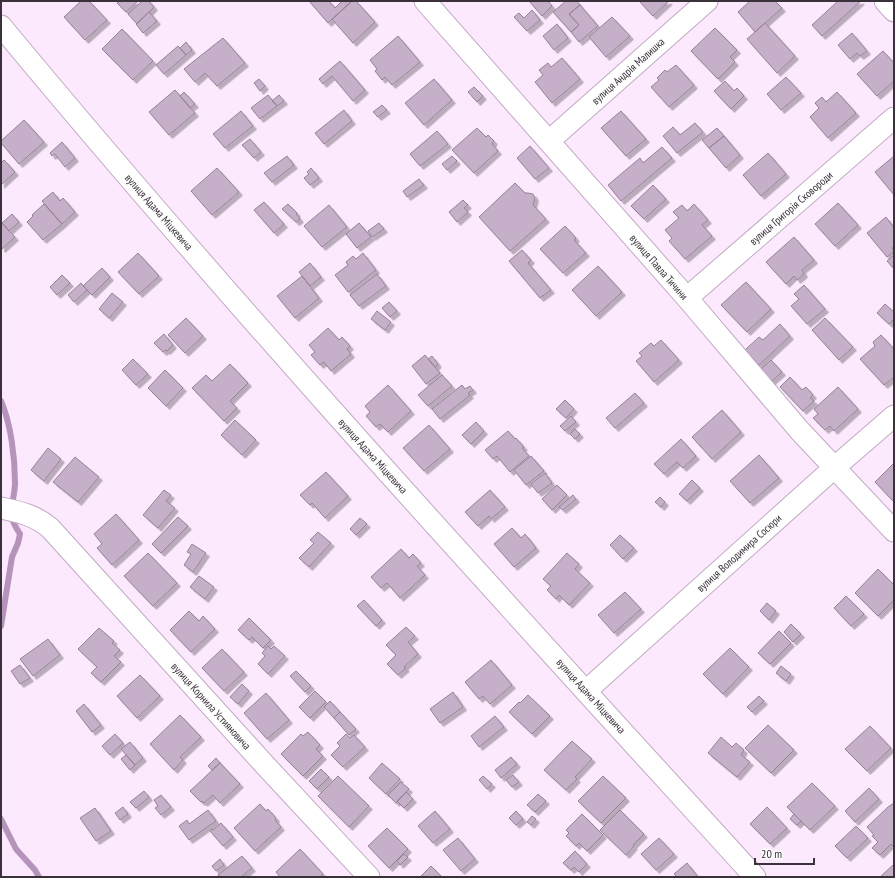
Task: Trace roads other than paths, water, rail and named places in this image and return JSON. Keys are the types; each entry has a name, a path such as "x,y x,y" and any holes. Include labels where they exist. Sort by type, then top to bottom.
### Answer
{"street":[{"name":"вулиця Павла Тичини","path":"425,1 687,298 800,431 894,531"},
{"name":"вулиця Андрія Малишка","path":"549,141 708,1"},
{"path":"885,1 894,11"},
{"name":"вулиця Адама Міцкевича","path":"1,26 87,130 344,424 755,877"},
{"name":"вулиця Григорія Сковороди","path":"687,298 894,118"},
{"name":"вулиця Володимира Сосюри","path":"586,691 835,467 894,416"},
{"name":"вулиця Корнила Устияновича","path":"11,510 39,520 55,533 264,764 369,877"}],"waterway":[{"path":"1,401 10,430 13,452 15,483 12,517 20,534 12,557 1,626"},
{"path":"1,819 16,849 35,870 39,877"}]}
